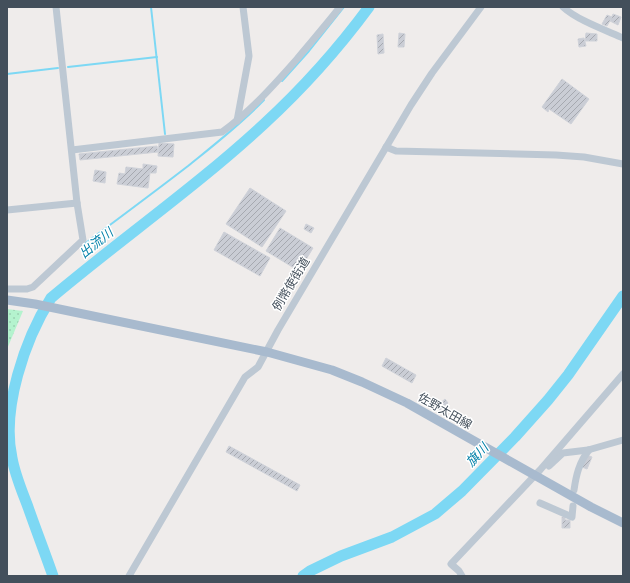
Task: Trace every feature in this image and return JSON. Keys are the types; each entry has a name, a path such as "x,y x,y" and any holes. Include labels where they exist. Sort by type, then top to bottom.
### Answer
{"main road":[{"path":"7,300 70,311 266,352"},
{"name":"佐野太田線","path":"266,352 348,376 386,393 535,473 591,507 623,523"}],"street":[{"path":"7,289 27,289 32,287 83,240 77,202 56,7"},
{"path":"237,121 249,56 243,7"},
{"path":"72,150 222,132 237,121 266,94 328,23 340,7"},
{"name":"例幣使街道","path":"129,576 241,383 258,367 278,330 411,105 429,71 481,7"},
{"path":"563,7 566,11 591,24 623,38"},
{"path":"386,148 396,151 556,155 584,157 623,164"},
{"path":"7,210 77,202"},
{"path":"462,576 451,564 535,473 623,374"},
{"path":"535,473 548,467 563,453 588,450 623,440"},
{"path":"574,490 579,467 588,450"},
{"path":"540,503 572,517 573,506"}],"green space":[{"path":"7,309 23,311 7,349"}],"building":[{"path":"613,14 621,17 618,25 610,21"},
{"path":"607,15 612,17 607,26 602,24"},
{"path":"399,33 405,34 404,47 398,47"},
{"path":"586,33 597,34 597,41 585,41"},
{"path":"383,34 384,53 378,54 377,35"},
{"path":"584,38 586,46 579,47 578,39"},
{"path":"562,79 589,99 571,124 549,109 548,112 542,107"},
{"path":"159,143 174,144 173,157 158,156"},
{"path":"157,146 158,152 80,160 79,154"},
{"path":"143,164 157,166 156,173 150,173 148,188 117,184 119,173 125,174 126,167 143,169"},
{"path":"95,170 106,172 105,183 93,181"},
{"path":"250,188 286,211 262,247 226,224"},
{"path":"306,224 314,228 311,233 304,229"},
{"path":"280,228 313,248 299,271 266,251"},
{"path":"224,232 270,258 260,276 214,250"},
{"path":"386,358 416,375 412,383 382,366"},
{"path":"445,399 448,403 440,410 437,406"},
{"path":"229,446 300,485 297,491 226,452"},
{"path":"587,455 592,457 587,469 582,467"},
{"path":"562,517 565,517 565,520 570,520 570,528 562,528"}],"waterway":[{"path":"151,7 165,134"},
{"path":"282,81 309,51 344,7"},
{"name":"出流川","path":"53,576 17,477 13,464 9,439 10,418 18,375 32,333 41,315 51,298 186,191 264,124 319,68 369,7"},
{"path":"68,67 157,57"},
{"path":"7,74 58,68"},
{"path":"83,245 188,166 236,126 264,100"},
{"name":"旗川","path":"303,576 341,556 392,537 435,514 462,491 515,437 548,400 568,375 623,296"}]}
